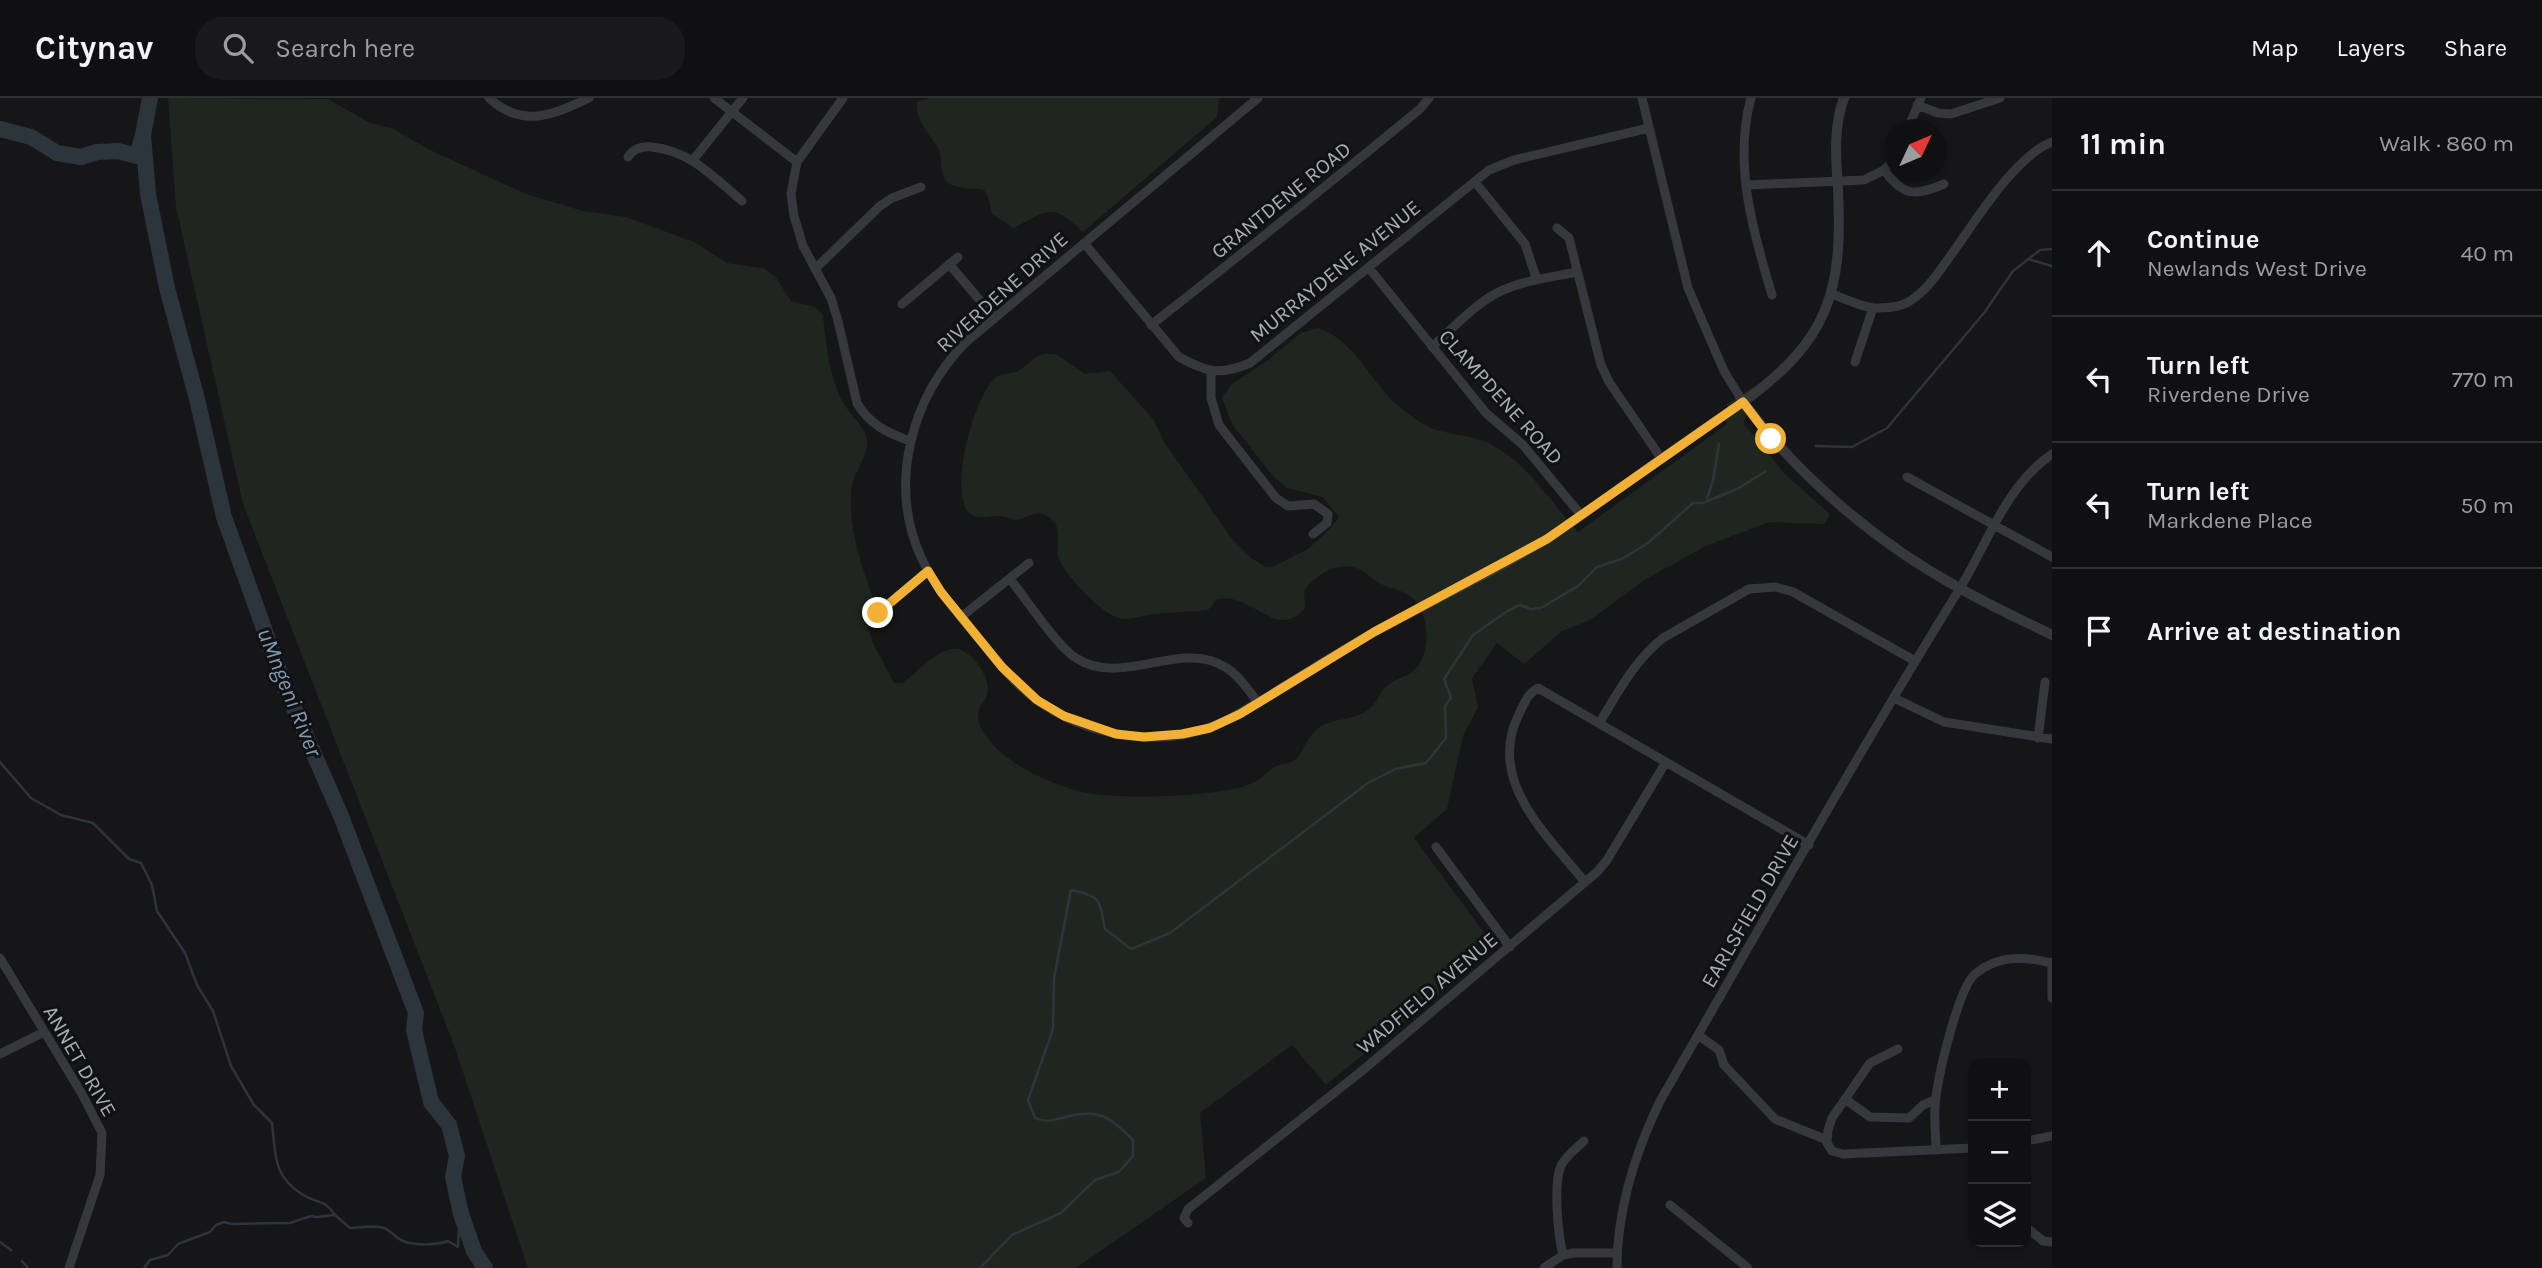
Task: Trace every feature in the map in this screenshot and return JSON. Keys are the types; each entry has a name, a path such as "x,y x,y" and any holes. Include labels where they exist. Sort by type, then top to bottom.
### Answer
{"street":[{"path":"489,98 501,109 514,115 531,117 561,111 589,98"},
{"path":"713,98 797,162"},
{"path":"693,160 743,98"},
{"path":"843,98 797,162 791,194 794,216 803,246 831,298 856,402 866,417 884,431 910,441"},
{"name":"RIVERDENE DRIVE","path":"1258,98 966,342 943,368 918,414 910,441 905,481 909,517 918,550 928,571 1002,667 1028,693 1064,716 1116,734 1144,737 1182,734 1210,728 1240,714 1374,632 1547,539 1743,402"},
{"name":"GRANTDENE ROAD","path":"1151,325 1276,228 1420,109 1429,98"},
{"path":"1642,98 1688,288 1724,371 1771,439 1810,480 1891,545 1960,589 2052,635"},
{"path":"1751,98 1746,117 1748,209 1772,295"},
{"path":"1743,402 1772,381 1806,344 1832,294 1840,248 1836,133 1843,98"},
{"path":"1912,119 1919,102 1945,115 2000,98"},
{"name":"MURRAYDENE AVENUE","path":"1211,371 1233,370 1250,363 1489,170 1514,160 1649,128"},
{"path":"1832,294 1873,308 1900,305 1916,297 1938,273 2021,161 2041,146 2052,142"},
{"path":"628,157 633,150 647,146 679,152 693,160 742,201"},
{"path":"1747,185 1864,180 1884,170"},
{"path":"1475,182 1525,244 1537,280"},
{"path":"1895,182 1900,188 1912,193 1944,184"},
{"path":"815,269 880,206 892,198 921,187"},
{"path":"1557,228 1569,238 1601,365 1608,382 1661,458"},
{"path":"1084,243 1179,357 1211,371 1211,398 1219,425 1276,498 1289,506 1314,504 1328,514 1327,523 1313,534"},
{"path":"902,303 958,257"},
{"path":"949,264 995,318"},
{"name":"CLAMPDENE ROAD","path":"1369,268 1486,413 1523,445 1581,515"},
{"path":"1432,346 1500,291 1577,272"},
{"path":"1856,362 1873,308"},
{"name":"EARLSFIELD DRIVE","path":"1617,1268 1625,1198 1646,1130 1660,1101 1915,661 1960,589 1993,526 2027,475 2052,454"},
{"path":"1907,477 2052,557"},
{"path":"961,617 1029,564"},
{"path":"878,613 928,571"},
{"path":"1010,579 1076,659 1091,665 1112,668 1207,659 1236,675 1258,702"},
{"path":"1600,722 1620,688 1650,648 1749,589 1760,586 1793,592 1915,661"},
{"path":"2038,738 2045,682"},
{"path":"1584,881 1531,815 1515,788 1509,760 1513,727 1535,689 1544,690 1809,845"},
{"path":"1894,698 1944,722 2052,740"},
{"name":"WADFIELD AVENUE","path":"1188,1223 1184,1219 1188,1209 1363,1070 1510,947 1607,860 1666,762"},
{"path":"1436,847 1510,947"},
{"path":"1936,1150 1935,1100 1961,997 1974,975 2008,958 2028,957 2052,963 2052,998"},
{"name":"ANNET DRIVE","path":"0,958 82,1094 102,1133 100,1175 69,1268"},
{"path":"0,1054 44,1032"},
{"path":"1698,1035 1719,1051 1724,1065 1775,1119 1827,1140"},
{"path":"1898,1049 1870,1063 1832,1118 1827,1140 1832,1151 1843,1154 1968,1148"},
{"path":"1845,1099 1870,1117 1909,1118 1923,1105 1935,1100"},
{"path":"2031,1141 2052,1136"},
{"path":"1563,1255 1558,1213 1560,1170 1567,1157 1584,1142"},
{"path":"1670,1205 1748,1268"},
{"path":"2031,1231 2043,1241 2052,1242"},
{"path":"1544,1268 1563,1255 1573,1253 1617,1254"}],"shaded area":[{"path":"168,98 328,99 370,123 394,129 428,149 526,194 583,211 626,217 694,242 727,263 765,269 775,276 791,301 815,307 823,315 835,383 844,404 866,435 866,451 852,486 851,514 860,560 875,602 863,614 873,643 894,683 902,683 945,651 959,649 965,652 981,668 987,682 987,695 979,709 978,719 991,742 1007,757 1030,772 1081,792 1108,796 1176,796 1223,791 1255,782 1276,766 1296,759 1322,725 1366,711 1386,687 1415,670 1425,651 1426,632 1422,613 1412,598 1381,584 1362,570 1344,566 1328,571 1314,580 1304,591 1305,608 1295,617 1284,620 1230,599 1217,599 1208,610 1128,619 1111,615 1102,609 1063,567 1058,554 1057,528 1046,515 1037,513 1017,520 1002,516 979,517 967,510 962,498 961,482 967,443 986,389 997,377 1018,371 1040,355 1056,354 1085,374 1110,371 1154,420 1164,442 1231,538 1251,558 1266,567 1275,566 1308,549 1339,517 1322,497 1287,488 1272,475 1232,424 1222,398 1232,384 1301,333 1318,328 1343,343 1391,399 1426,426 1486,442 1514,460 1578,532 1726,425 1727,404 1755,386 1744,424 1785,474 1830,514 1824,524 1769,522 1706,546 1646,579 1590,620 1562,631 1524,664 1497,643 1472,678 1478,707 1463,736 1447,809 1414,838 1495,947 1326,1085 1292,1045 1200,1113 1206,1178 1076,1268 528,1268 454,1045 243,504 176,207"},
{"path":"931,98 1219,98 1217,117 1083,232 1064,216 1050,212 1013,228 992,214 984,190 959,187 947,182 943,175 939,150 918,115 917,101"}],"waterway":[{"name":"uMngeni River","path":"150,98 143,135 148,194 167,288 197,399 224,517 286,690 341,816 416,1013 414,1030 431,1102 449,1125 457,1156 453,1177 461,1214 474,1251 485,1268"},
{"path":"0,129 31,137 57,153 81,157 97,152 118,151 137,156 142,138"},
{"path":"1816,446 1852,447 1887,428 1984,313 2013,271 2040,250 2052,249"},
{"path":"2028,259 2052,266"},
{"path":"1707,499 1719,444"},
{"path":"980,1268 1012,1235 1061,1213 1095,1180 1119,1172 1133,1156 1133,1140 1110,1120 1096,1114 1039,1120 1035,1118 1028,1100 1053,1029 1054,978 1071,890 1094,897 1100,905 1105,929 1131,949 1170,933 1368,783 1395,769 1426,763 1446,738 1445,706 1451,698 1444,679 1473,635 1520,605 1531,609 1541,608 1578,586 1597,567 1622,559 1648,543 1693,503 1703,503 1739,488 1766,471"},
{"path":"0,762 31,798 61,815 93,823 129,859 141,863 152,885 157,911 185,953 197,985 213,1011 231,1066 254,1105 272,1123 275,1154 281,1172 293,1188 324,1204 335,1215"},
{"path":"144,1268 150,1260 168,1255 178,1244 210,1232 216,1225 224,1222 290,1223 311,1216 335,1215 350,1228 380,1227 408,1243 448,1241 458,1247 460,1210"},
{"path":"0,1242 11,1250"},
{"path":"22,1261 28,1268"}],"route":[{"path":"878,613 928,571 941,592 1002,667 1037,700 1087,726 1116,734 1144,737 1182,734 1210,728 1240,714 1374,632 1547,539 1743,402 1771,439"}]}
